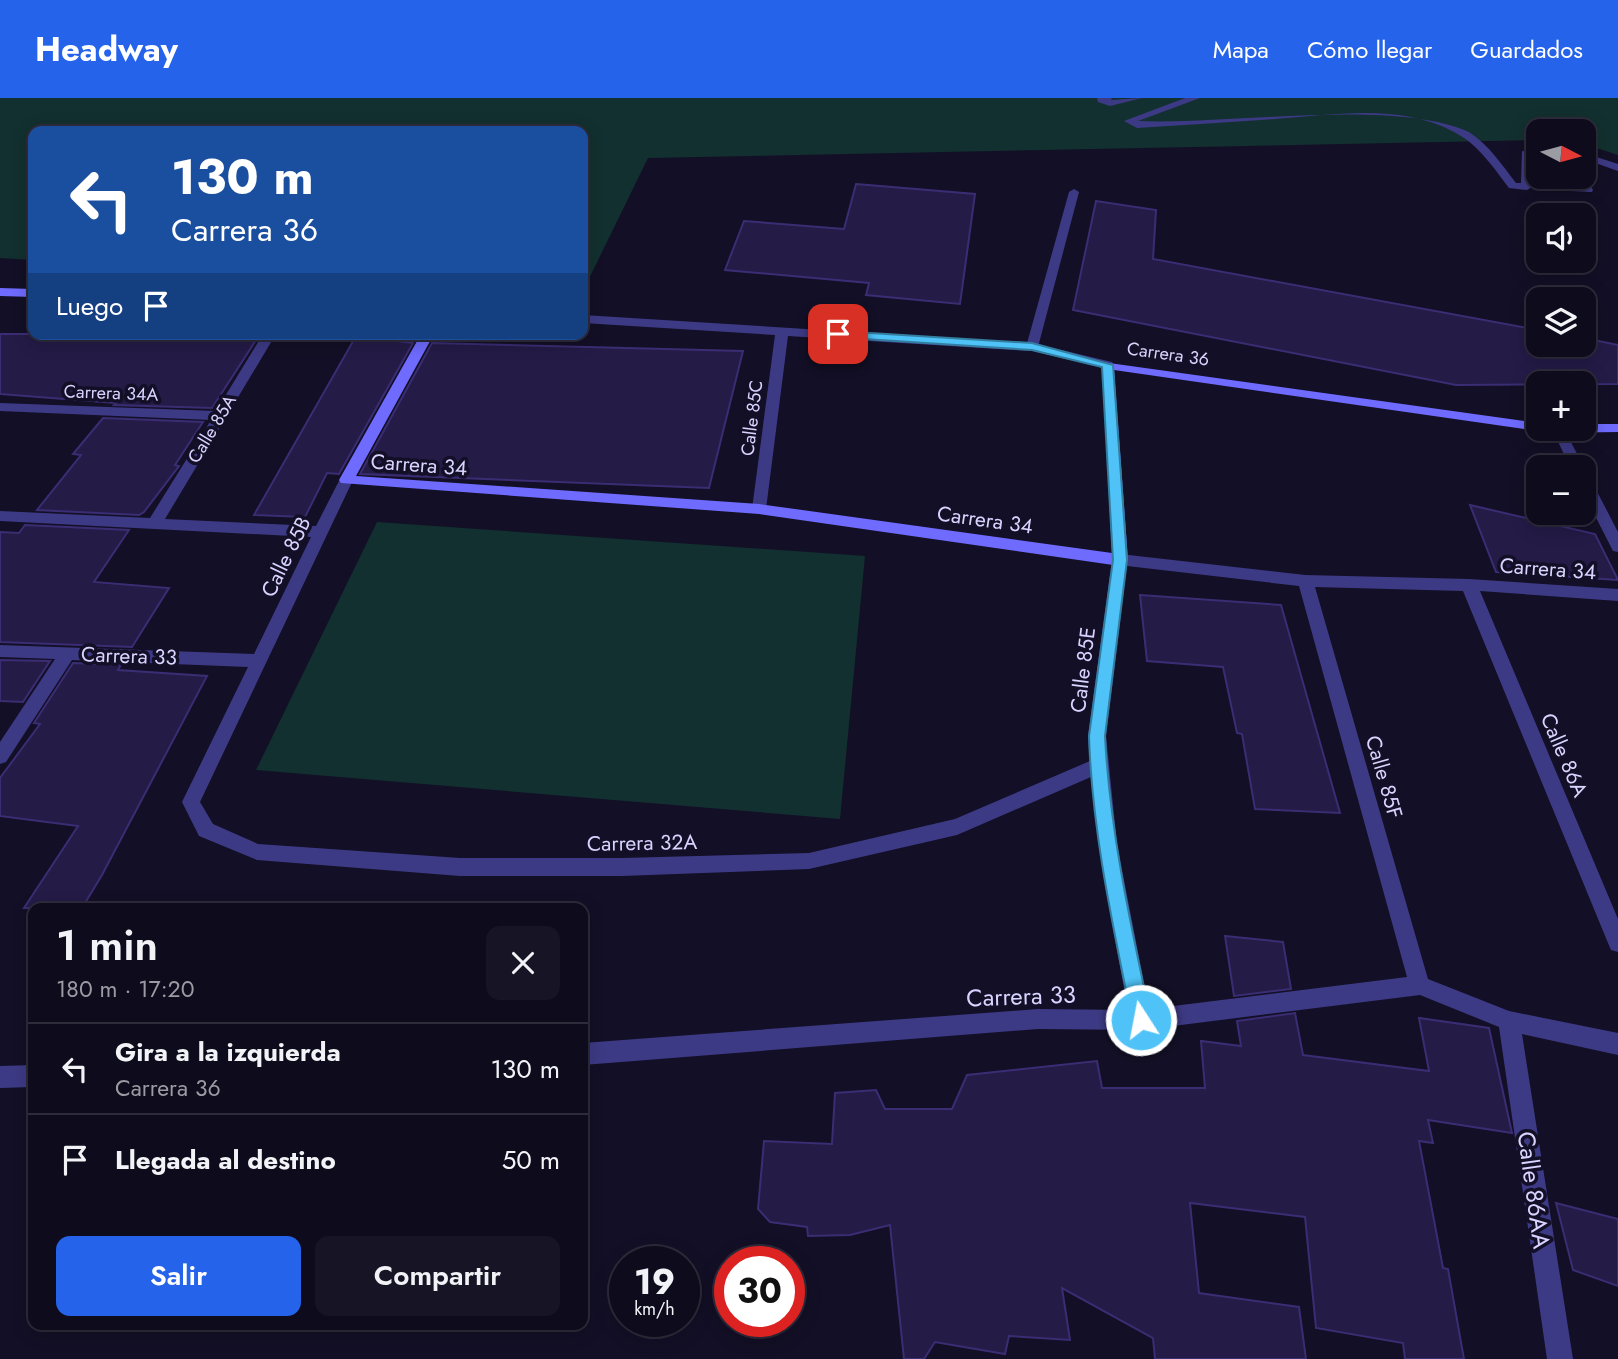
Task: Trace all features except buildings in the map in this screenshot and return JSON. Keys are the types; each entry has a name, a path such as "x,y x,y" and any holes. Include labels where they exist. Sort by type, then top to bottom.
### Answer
{"street":[{"path":"1107,98 1101,100 1110,103 1137,98"},
{"path":"1195,98 1129,121 1137,125 1370,110 1404,113 1446,125 1476,142 1513,186 1526,187"},
{"path":"1596,160 1618,168"},
{"path":"1032,347 1074,192"},
{"path":"0,292 28,293"},
{"name":"Carrera 36","path":"588,319 1032,347 1107,365 1526,425"},
{"name":"Calle 85C","path":"759,509 782,331"},
{"name":"Calle 85A","path":"154,524 266,340"},
{"name":"Calle 85B","path":"191,803 346,480 425,340"},
{"name":"Calle 85E","path":"1107,365 1120,560 1097,736 1098,765 1110,863 1141,1020"},
{"name":"Carrera 34A","path":"0,407 220,416"},
{"path":"1596,428 1618,428"},
{"name":"Carrera 34","path":"346,480 759,509 1120,560 1305,582 1469,585 1618,595"},
{"path":"1596,504 1618,547"},
{"path":"0,516 321,532"},
{"name":"Calle 85F","path":"1305,582 1420,985"},
{"name":"Calle 86A","path":"1469,585 1618,943"},
{"name":"Carrera 33","path":"0,651 259,661"},
{"path":"0,757 68,653"},
{"name":"Carrera 32A","path":"191,803 206,830 257,852 460,867 622,867 809,860 957,827 1098,765"},
{"name":"Carrera 33","path":"588,1054 1038,1019 1141,1020 1420,985 1509,1021 1618,1044"},
{"name":"Calle 86AA","path":"1509,1021 1560,1359"},
{"path":"0,1077 28,1076"}],"green space":[{"path":"0,98 1618,98 1618,155 1596,148 1596,119 1526,119 1526,140 648,158 588,281 588,126 28,126 28,260 0,258"},
{"path":"377,522 865,556 840,819 256,770"}],"route":[{"path":"838,334 1032,347 1107,365 1120,560 1097,736 1098,765 1110,863 1141,1020"}]}
